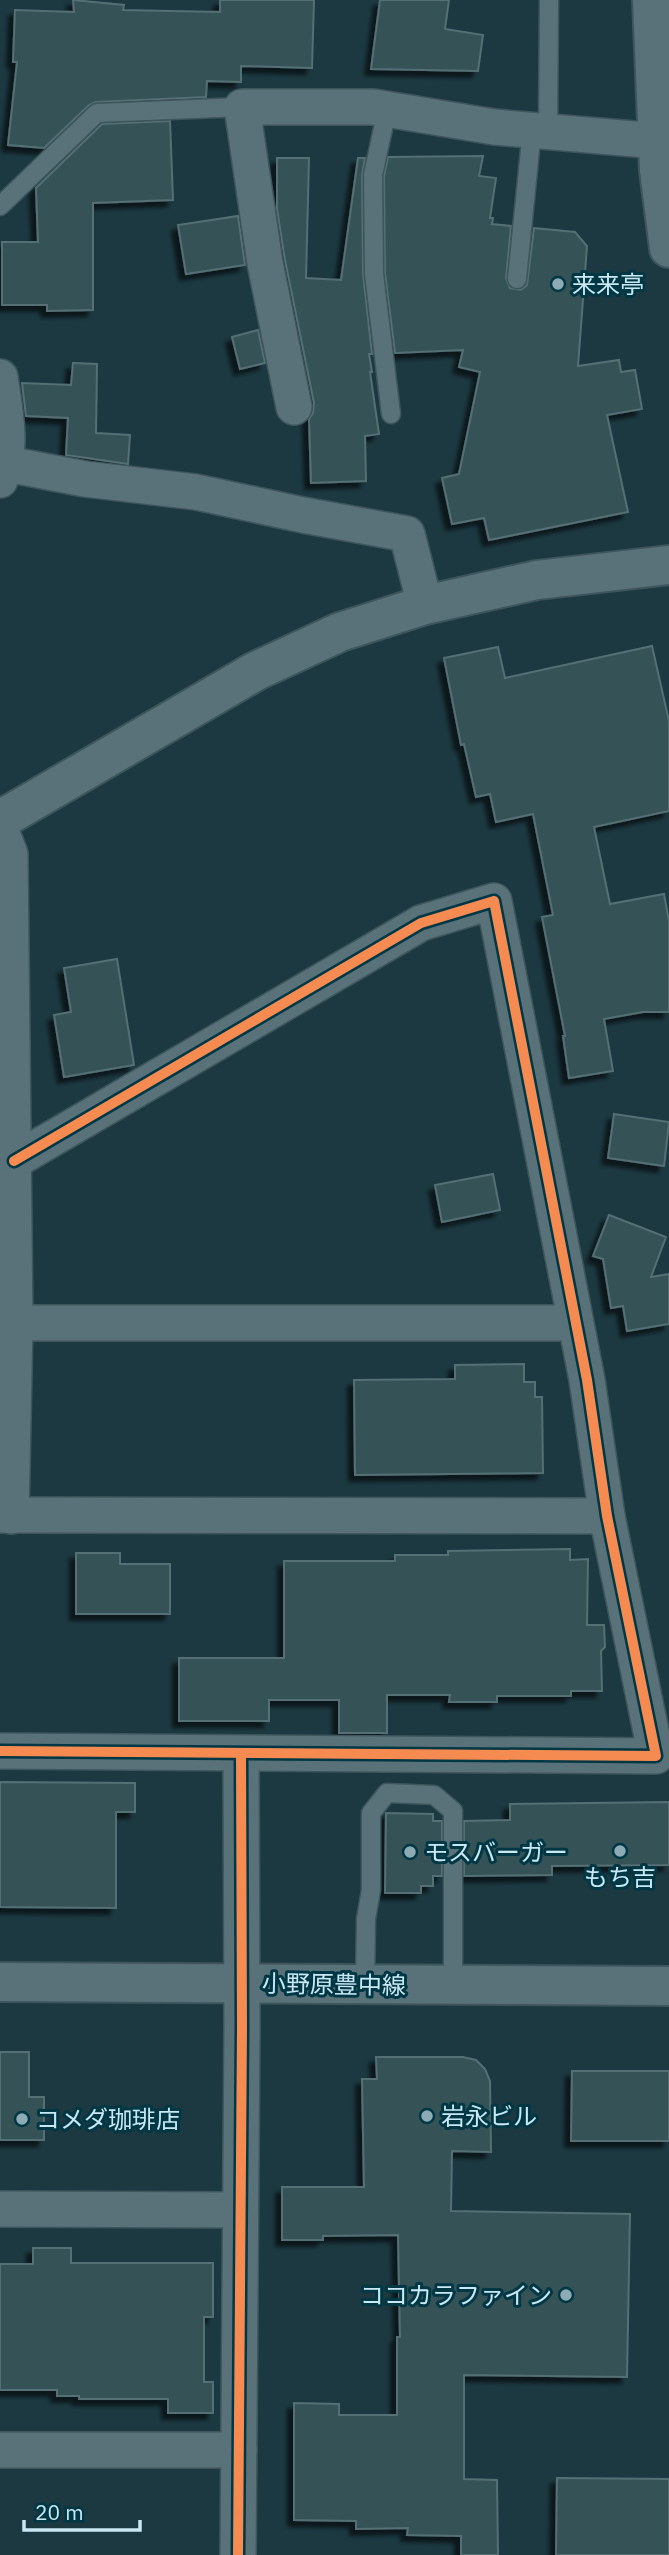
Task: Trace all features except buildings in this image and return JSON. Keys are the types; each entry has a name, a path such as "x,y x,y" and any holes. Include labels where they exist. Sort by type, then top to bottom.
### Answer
{"street":[{"path":"652,0 659,170 669,248"},
{"path":"294,407 265,263 242,107 374,107 494,127 658,141"},
{"path":"0,377 5,407 2,469 196,492 407,534 425,605"},
{"path":"0,820 256,671 340,632 425,605 537,579 669,565"},
{"path":"0,828 10,853 14,1161 15,1323 6,1515 607,1516"},
{"path":"0,1751 656,1756 607,1516 587,1380 494,901 421,923 14,1161"},
{"path":"15,1323 574,1323"},
{"path":"237,2555 241,1754"},
{"name":"小野原豊中線","path":"0,1982 669,1986"},
{"path":"0,2209 240,2210"},
{"path":"0,2450 239,2450"}],"lane":[{"path":"517,279 540,130 549,0"},
{"path":"0,206 97,113 242,107"},
{"path":"387,110 373,175 374,274 391,414"},
{"path":"365,1985 366,1919 371,1890 371,1812 387,1793 434,1795 453,1811 453,1985"}],"cycle path":[{"path":"0,1751 656,1756 607,1516 587,1380 494,901 421,923 14,1161"},
{"path":"238,2555 241,1754"}],"place":[{"name":"来来亭","path":"558,284"},
{"name":"もち吉","path":"620,1851"},
{"name":"モスバーガー","path":"410,1852"},
{"name":"岩永ビル","path":"427,2116"},
{"name":"コメダ珈琲店","path":"22,2119"},
{"name":"ココカラファイン","path":"566,2295"}]}
